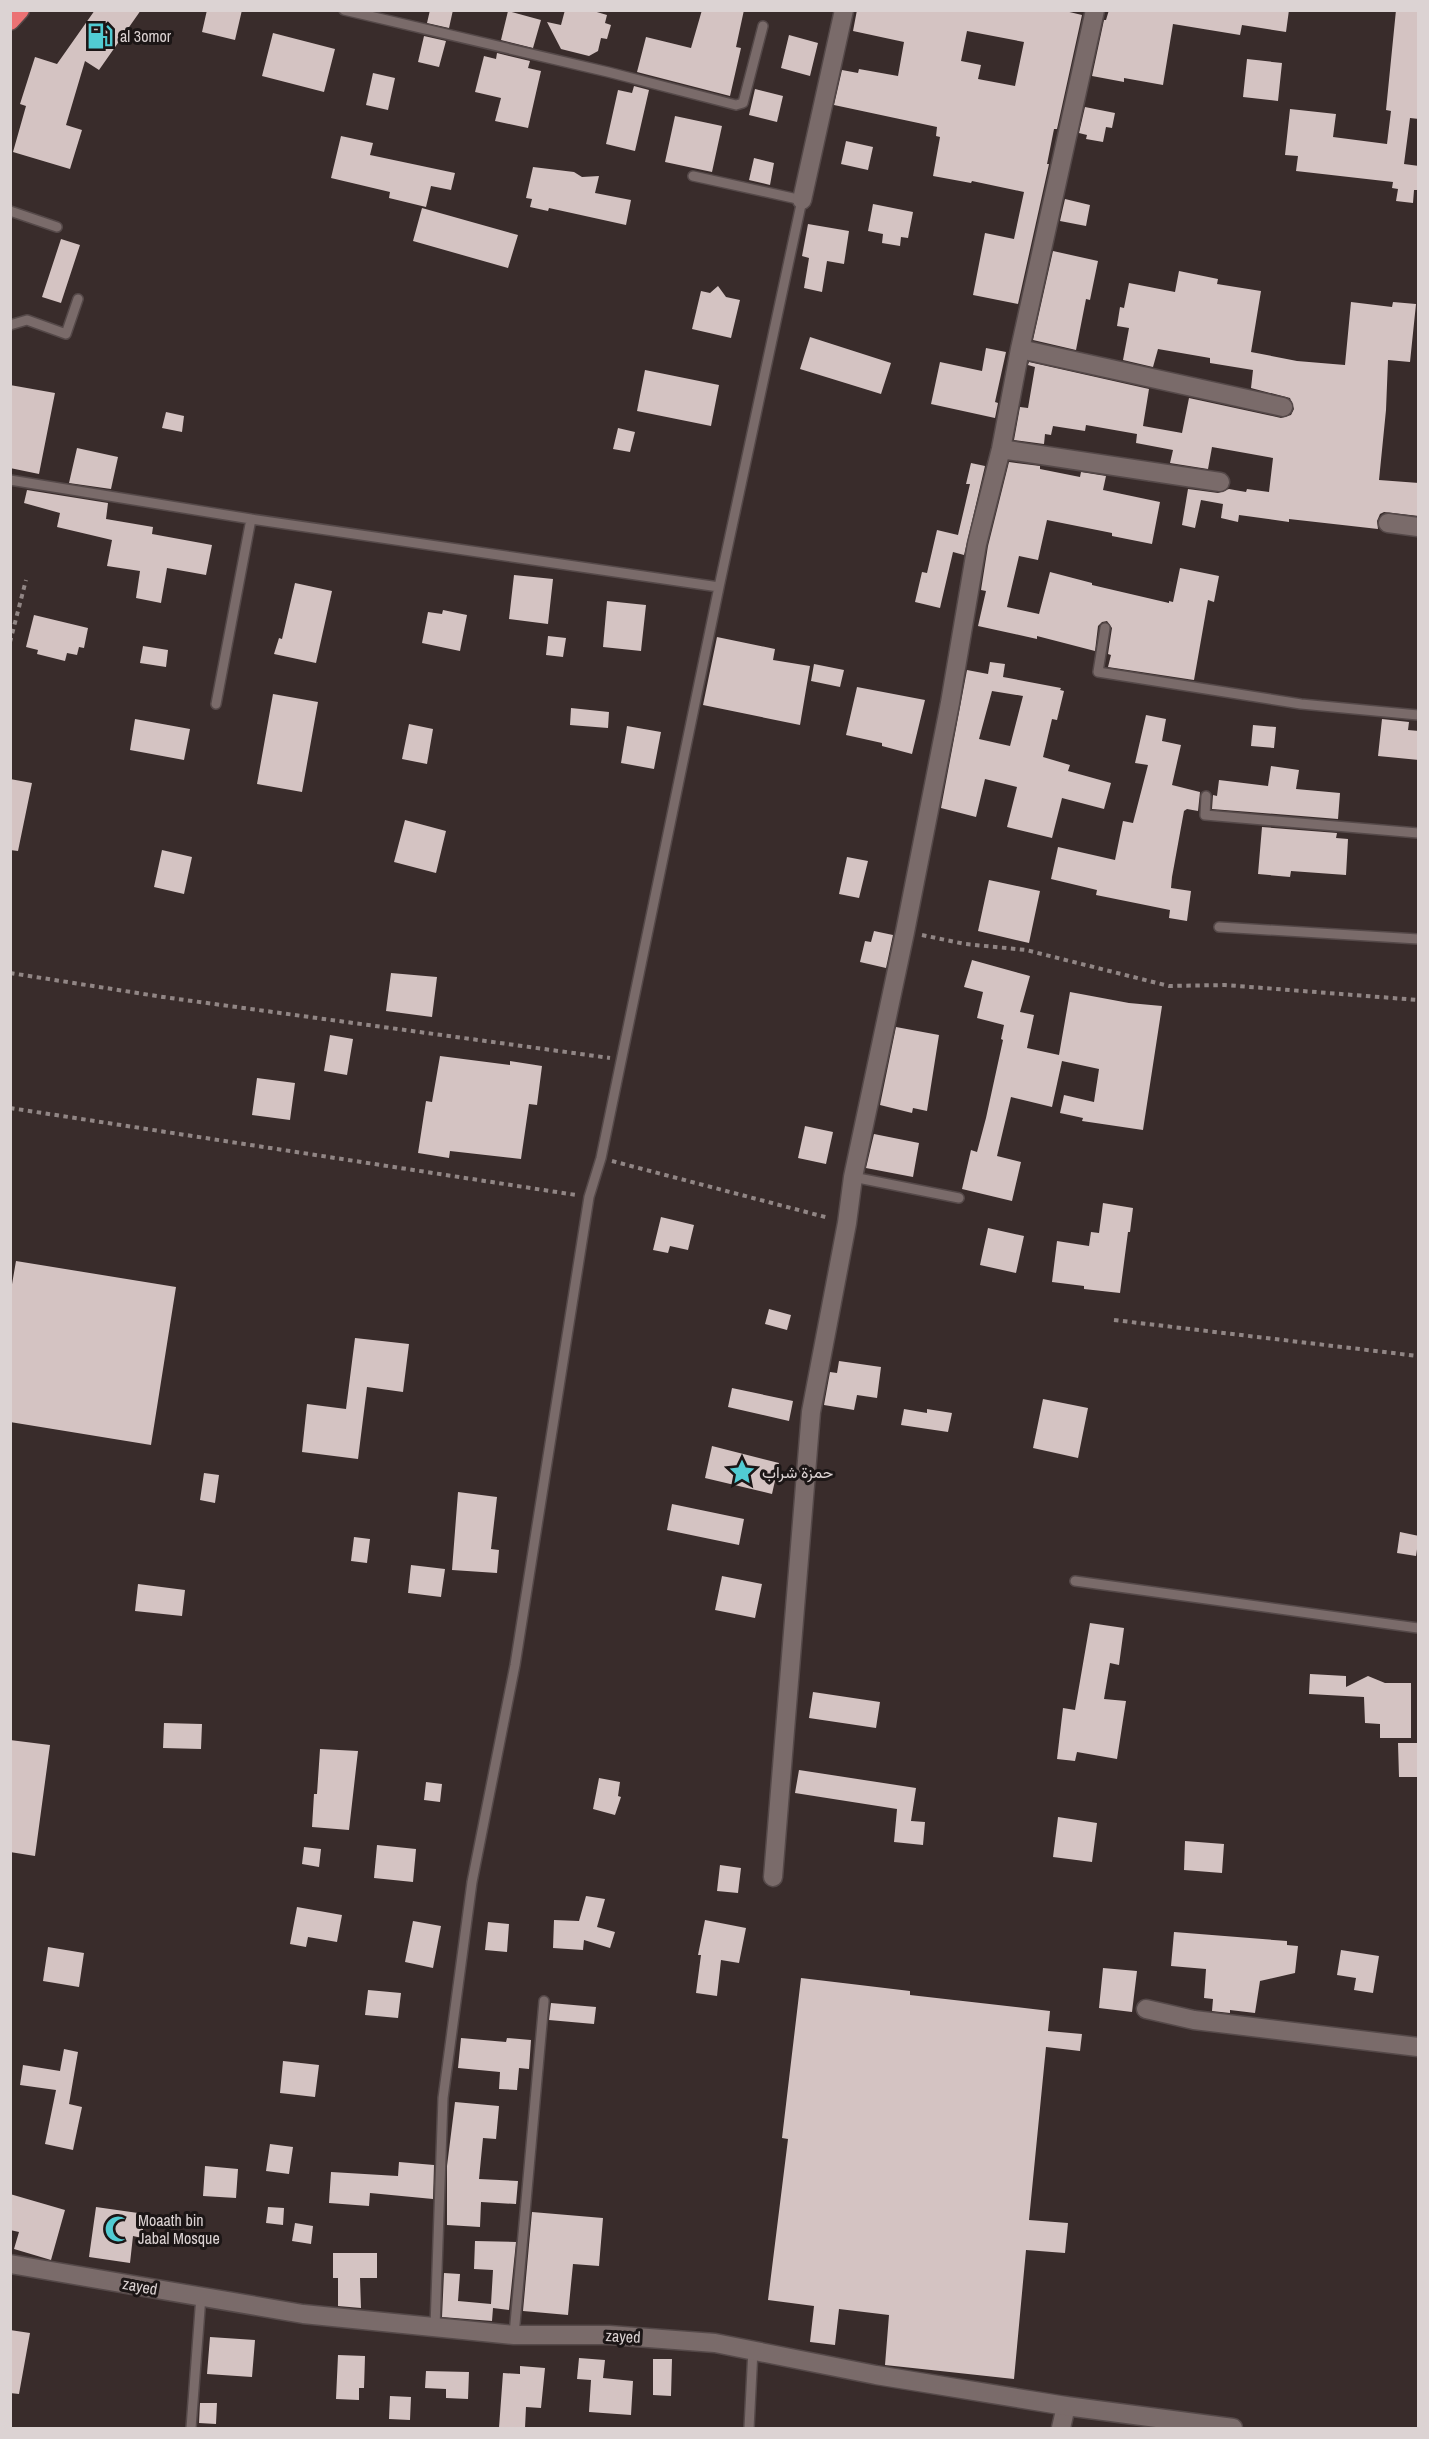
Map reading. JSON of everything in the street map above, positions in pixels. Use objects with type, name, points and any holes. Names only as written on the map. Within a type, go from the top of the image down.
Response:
[{"type":"highway","points":[[10,21],[20,10]]},
{"type":"street","points":[[802,200],[844,10]]},
{"type":"street","points":[[773,1877],[811,1412],[847,1223],[853,1177],[905,932],[977,544],[1001,448],[1020,350],[1095,10]]},
{"type":"street","points":[[1020,350],[1283,407]]},
{"type":"street","points":[[1001,448],[1220,482]]},
{"type":"street","points":[[1388,523],[1419,527]]},
{"type":"street","points":[[1146,2009],[1194,2020],[1419,2047]]},
{"type":"street","name":"zayed","points":[[10,2264],[303,2314],[514,2334],[609,2335],[715,2343],[876,2375],[1066,2406],[1233,2428]]},
{"type":"street","points":[[1062,2428],[1066,2406]]},
{"type":"lane","points":[[344,10],[608,72],[736,105],[743,103],[763,26]]},
{"type":"lane","points":[[435,2327],[443,2098],[472,1882],[514,1669],[589,1197],[601,1158],[802,200],[693,176]]},
{"type":"lane","points":[[10,211],[57,227]]},
{"type":"lane","points":[[10,325],[27,321],[66,334],[78,299]]},
{"type":"lane","points":[[10,480],[251,519],[719,587]]},
{"type":"lane","points":[[216,704],[251,519]]},
{"type":"lane","points":[[1105,627],[1098,672],[1301,704],[1419,715]]},
{"type":"lane","points":[[1206,796],[1205,814],[1419,833]]},
{"type":"lane","points":[[1219,927],[1419,939]]},
{"type":"lane","points":[[853,1177],[959,1198]]},
{"type":"lane","points":[[1075,1581],[1419,1628]]},
{"type":"lane","points":[[514,2334],[544,2001]]},
{"type":"lane","points":[[191,2428],[201,2296]]},
{"type":"lane","points":[[749,2428],[753,2350]]},
{"type":"path","points":[[10,642],[26,580]]},
{"type":"path","points":[[905,932],[964,944],[1026,950],[1169,986],[1225,984],[1419,1000]]},
{"type":"path","points":[[10,973],[163,997],[620,1060]]},
{"type":"path","points":[[10,1107],[589,1197]]},
{"type":"path","points":[[601,1158],[847,1223]]},
{"type":"path","points":[[1114,1320],[1419,1356]]},
{"type":"building","points":[[95,10],[141,10],[99,70],[85,61],[66,125],[82,130],[70,169],[13,152],[26,106],[20,104],[35,57],[57,64]]},
{"type":"building","points":[[207,10],[242,10],[235,40],[202,32]]},
{"type":"building","points":[[430,10],[453,10],[449,28],[427,23]]},
{"type":"building","points":[[565,10],[590,10],[607,15],[605,23],[611,25],[607,39],[601,38],[598,51],[589,56],[561,49],[547,22],[561,25]]},
{"type":"building","points":[[702,10],[744,10],[736,47],[741,48],[730,96],[637,72],[646,37],[691,48]]},
{"type":"building","points":[[857,10],[1061,10],[1082,15],[1057,129],[1054,129],[1047,164],[1049,164],[1018,304],[973,295],[985,233],[1014,239],[1024,192],[972,181],[971,183],[933,176],[940,137],[936,136],[937,127],[834,105],[842,70],[858,73],[859,69],[898,76],[904,42],[853,31]],"holes":[[[967,31],[1024,42],[1015,86],[978,79],[981,65],[961,61]]]},
{"type":"building","points":[[1109,10],[1289,10],[1286,32],[1242,25],[1240,35],[1173,24],[1163,85],[1124,78],[1124,82],[1092,76],[1104,20]]},
{"type":"building","points":[[1396,10],[1419,10],[1419,119],[1410,118],[1404,164],[1419,166],[1419,190],[1414,190],[1413,203],[1396,201],[1398,189],[1392,188],[1393,182],[1296,171],[1298,156],[1285,155],[1290,109],[1336,114],[1333,137],[1387,144],[1391,111],[1386,110]]},
{"type":"building","points":[[508,11],[541,20],[533,48],[501,40]]},
{"type":"building","points":[[273,33],[335,49],[324,92],[262,76]]},
{"type":"building","points":[[789,35],[818,43],[810,76],[781,68]]},
{"type":"building","points":[[424,36],[446,41],[439,67],[418,62]]},
{"type":"building","points":[[497,53],[530,61],[528,68],[541,71],[528,128],[495,121],[501,98],[475,92],[484,56],[496,59]]},
{"type":"building","points":[[1247,59],[1282,63],[1278,101],[1243,97]]},
{"type":"building","points":[[373,73],[395,78],[388,110],[366,105]]},
{"type":"building","points":[[634,86],[649,90],[635,151],[606,144],[618,90],[632,93]]},
{"type":"building","points":[[755,89],[783,96],[777,122],[749,115]]},
{"type":"building","points":[[1085,107],[1115,113],[1112,128],[1106,127],[1103,142],[1086,139],[1087,135],[1079,133]]},
{"type":"building","points":[[675,116],[722,126],[712,172],[665,162]]},
{"type":"building","points":[[341,136],[373,143],[370,155],[455,173],[451,190],[431,186],[426,207],[389,198],[390,192],[331,178]]},
{"type":"building","points":[[846,141],[873,147],[868,170],[841,164]]},
{"type":"building","points":[[754,158],[774,163],[770,185],[749,180]]},
{"type":"building","points":[[533,167],[574,172],[582,177],[599,176],[595,193],[631,200],[626,225],[549,208],[548,211],[530,207],[532,199],[526,198]]},
{"type":"building","points":[[1065,199],[1090,205],[1086,226],[1060,221]]},
{"type":"building","points":[[873,204],[913,212],[908,238],[901,237],[900,246],[882,243],[883,234],[868,231]]},
{"type":"building","points":[[422,208],[518,235],[508,268],[413,241]]},
{"type":"building","points":[[808,224],[849,231],[844,264],[827,261],[822,292],[804,288],[809,258],[802,256]]},
{"type":"building","points":[[61,239],[80,245],[61,303],[42,297]]},
{"type":"building","points":[[1053,251],[1098,261],[1090,300],[1086,299],[1076,350],[1033,340]]},
{"type":"building","points":[[1179,271],[1218,279],[1217,284],[1261,291],[1251,352],[1297,361],[1345,365],[1351,302],[1392,307],[1393,302],[1416,304],[1410,362],[1388,360],[1379,480],[1419,483],[1419,516],[1384,512],[1380,514],[1377,521],[1378,529],[1289,519],[1289,522],[1239,515],[1238,522],[1221,518],[1223,504],[1201,500],[1195,528],[1182,525],[1188,489],[1218,493],[1229,489],[1269,492],[1273,458],[1212,447],[1208,469],[1170,463],[1173,450],[1136,443],[1137,434],[1086,425],[1085,431],[1053,426],[1051,435],[1045,434],[1044,444],[1014,440],[1020,407],[1028,408],[1035,367],[1028,365],[1029,362],[1149,389],[1143,426],[1182,433],[1189,398],[1281,418],[1291,415],[1294,409],[1290,398],[1251,388],[1253,370],[1210,363],[1210,358],[1158,349],[1153,367],[1123,360],[1129,328],[1117,326],[1120,307],[1124,308],[1129,283],[1175,292]]},
{"type":"building","points":[[718,286],[726,297],[740,300],[731,338],[692,329],[701,291],[710,293]]},
{"type":"building","points":[[810,337],[891,363],[881,394],[800,369]]},
{"type":"building","points":[[986,348],[1006,352],[995,402],[998,403],[995,418],[931,404],[940,362],[982,371]]},
{"type":"building","points":[[645,370],[719,385],[711,426],[637,411]]},
{"type":"building","points":[[10,385],[55,393],[39,474],[10,468]]},
{"type":"building","points":[[166,412],[184,416],[182,432],[162,428]]},
{"type":"building","points":[[618,428],[635,432],[630,452],[613,449]]},
{"type":"building","points":[[77,448],[118,457],[111,489],[69,483]]},
{"type":"building","points":[[1009,462],[1040,466],[1040,469],[1080,477],[1081,472],[1106,476],[1103,490],[1160,502],[1152,544],[1112,536],[1112,533],[1047,520],[1038,560],[1019,556],[1007,607],[1039,614],[1050,572],[1092,583],[1092,585],[1169,603],[1169,601],[1173,602],[1180,568],[1219,576],[1214,602],[1208,600],[1194,680],[1108,667],[1112,628],[1107,621],[1098,626],[1095,651],[1037,636],[1037,639],[978,626],[986,591],[981,590],[988,546]]},
{"type":"building","points":[[971,463],[985,466],[964,555],[953,552],[940,608],[915,602],[922,572],[927,573],[937,530],[958,535],[970,484],[966,484]]},
{"type":"building","points":[[27,490],[108,503],[106,519],[153,527],[152,534],[212,545],[206,575],[167,568],[161,603],[136,598],[140,571],[107,566],[112,540],[57,527],[60,513],[24,503]]},
{"type":"building","points":[[514,575],[553,579],[548,624],[509,619]]},
{"type":"building","points":[[295,583],[332,591],[316,663],[274,654],[279,638],[282,639]]},
{"type":"building","points":[[607,601],[646,605],[641,651],[603,647]]},
{"type":"building","points":[[443,610],[467,615],[460,651],[422,643],[428,612],[442,614]]},
{"type":"building","points":[[34,615],[88,628],[84,648],[79,647],[77,655],[67,653],[65,661],[37,654],[38,650],[26,647]]},
{"type":"building","points":[[548,636],[566,638],[563,657],[546,655]]},
{"type":"building","points":[[717,637],[775,649],[773,660],[810,666],[800,725],[703,705]]},
{"type":"building","points":[[143,646],[168,650],[166,667],[140,663]]},
{"type":"building","points":[[990,662],[1005,664],[1003,677],[1061,688],[1060,690],[1064,691],[1057,720],[1052,719],[1043,757],[1070,765],[1068,771],[1111,783],[1104,809],[1062,798],[1052,838],[1007,827],[1017,787],[985,779],[976,817],[941,808],[967,670],[988,674]],"holes":[[[992,691],[1023,696],[1010,746],[979,739]]]},
{"type":"building","points":[[814,664],[844,670],[840,687],[811,681]]},
{"type":"building","points":[[857,687],[925,700],[912,754],[882,746],[882,743],[846,735]]},
{"type":"building","points":[[273,694],[318,702],[302,792],[257,784]]},
{"type":"building","points":[[571,708],[609,712],[608,728],[570,725]]},
{"type":"building","points":[[1146,715],[1166,719],[1162,741],[1181,745],[1172,785],[1200,792],[1198,811],[1187,809],[1184,811],[1172,877],[1171,888],[1191,891],[1187,921],[1169,918],[1170,910],[1096,895],[1097,890],[1051,879],[1058,847],[1115,860],[1123,821],[1133,823],[1148,765],[1135,763]]},
{"type":"building","points":[[135,719],[190,729],[184,760],[130,750]]},
{"type":"building","points":[[1382,719],[1409,722],[1408,730],[1419,731],[1419,760],[1378,756]]},
{"type":"building","points":[[409,724],[433,729],[427,764],[402,759]]},
{"type":"building","points":[[1253,725],[1276,727],[1274,748],[1251,746]]},
{"type":"building","points":[[627,726],[661,732],[654,769],[621,763]]},
{"type":"building","points":[[1271,766],[1299,770],[1296,789],[1340,793],[1338,819],[1212,809],[1213,795],[1217,796],[1219,780],[1268,786]]},
{"type":"building","points":[[10,779],[32,783],[18,851],[10,850]]},
{"type":"building","points":[[405,820],[446,831],[436,873],[394,862]]},
{"type":"building","points":[[1262,827],[1337,833],[1336,838],[1348,839],[1346,875],[1291,871],[1290,877],[1258,874]]},
{"type":"building","points":[[162,850],[192,857],[184,894],[154,887]]},
{"type":"building","points":[[847,857],[868,861],[859,898],[839,894]]},
{"type":"building","points":[[989,880],[1040,891],[1029,943],[978,931]]},
{"type":"building","points":[[874,931],[893,935],[886,968],[860,962],[865,941],[871,942]]},
{"type":"building","points":[[972,960],[1030,976],[1020,1012],[1034,1015],[1027,1048],[1059,1055],[1070,992],[1129,1003],[1162,1006],[1143,1130],[1082,1121],[1083,1118],[1060,1113],[1064,1095],[1094,1102],[1099,1069],[1062,1061],[1052,1107],[1011,1097],[997,1156],[1021,1162],[1012,1201],[962,1189],[971,1150],[977,1152],[986,1118],[1003,1040],[1001,1039],[1004,1025],[977,1018],[983,992],[964,987]]},
{"type":"building","points":[[391,973],[437,977],[432,1017],[386,1011]]},
{"type":"building","points":[[896,1027],[939,1035],[927,1111],[913,1108],[912,1113],[880,1105]]},
{"type":"building","points":[[330,1035],[353,1039],[347,1075],[324,1071]]},
{"type":"building","points":[[440,1056],[510,1065],[510,1061],[542,1066],[537,1105],[529,1104],[521,1159],[450,1151],[449,1158],[418,1153],[426,1101],[432,1102]]},
{"type":"building","points":[[257,1078],[295,1083],[290,1120],[252,1115]]},
{"type":"building","points":[[805,1126],[833,1132],[826,1164],[798,1158]]},
{"type":"building","points":[[874,1134],[919,1143],[913,1177],[866,1168]]},
{"type":"building","points":[[1103,1203],[1133,1208],[1120,1293],[1084,1289],[1084,1286],[1052,1282],[1057,1241],[1089,1246],[1091,1232],[1099,1233]]},
{"type":"building","points":[[661,1217],[694,1225],[688,1250],[670,1246],[668,1253],[653,1250]]},
{"type":"building","points":[[988,1228],[1024,1236],[1016,1273],[980,1265]]},
{"type":"building","points":[[16,1261],[176,1287],[151,1445],[10,1422],[10,1296]]},
{"type":"building","points":[[769,1309],[791,1315],[787,1330],[765,1324]]},
{"type":"building","points":[[355,1338],[409,1344],[403,1392],[367,1387],[358,1459],[302,1452],[307,1404],[346,1409]]},
{"type":"building","points":[[839,1361],[881,1367],[877,1398],[857,1395],[854,1410],[824,1405],[830,1372],[837,1373]]},
{"type":"building","points":[[732,1388],[793,1401],[789,1421],[728,1407]]},
{"type":"building","points":[[1043,1399],[1088,1408],[1078,1458],[1033,1448]]},
{"type":"building","points":[[904,1409],[927,1413],[927,1409],[952,1413],[948,1432],[901,1425]]},
{"type":"building","points":[[712,1446],[779,1463],[772,1494],[705,1478]]},
{"type":"building","points":[[204,1473],[219,1475],[215,1503],[200,1500]]},
{"type":"building","points":[[458,1492],[497,1497],[491,1549],[499,1550],[497,1573],[452,1570]]},
{"type":"building","points":[[672,1504],[744,1519],[739,1545],[667,1530]]},
{"type":"building","points":[[1400,1532],[1419,1536],[1416,1556],[1397,1553]]},
{"type":"building","points":[[354,1537],[370,1539],[367,1563],[351,1561]]},
{"type":"building","points":[[411,1565],[445,1569],[441,1597],[408,1593]]},
{"type":"building","points":[[722,1576],[762,1584],[755,1618],[715,1610]]},
{"type":"building","points":[[138,1584],[185,1590],[182,1616],[135,1611]]},
{"type":"building","points":[[1090,1623],[1124,1628],[1119,1665],[1110,1663],[1104,1699],[1126,1701],[1117,1759],[1077,1752],[1075,1761],[1057,1759],[1063,1708],[1075,1710]]},
{"type":"building","points":[[1310,1674],[1346,1676],[1346,1687],[1368,1676],[1385,1683],[1411,1683],[1411,1738],[1380,1738],[1380,1724],[1365,1723],[1364,1697],[1309,1694]]},
{"type":"building","points":[[813,1692],[880,1702],[876,1728],[809,1718]]},
{"type":"building","points":[[164,1723],[202,1724],[201,1749],[163,1748]]},
{"type":"building","points":[[10,1740],[50,1745],[35,1856],[10,1852]]},
{"type":"building","points":[[1398,1743],[1419,1743],[1419,1777],[1399,1777]]},
{"type":"building","points":[[320,1749],[358,1751],[349,1830],[312,1827]]},
{"type":"building","points":[[799,1770],[916,1788],[911,1821],[925,1822],[923,1845],[894,1842],[897,1809],[795,1793]]},
{"type":"building","points":[[599,1778],[620,1782],[618,1796],[621,1797],[615,1815],[593,1809]]},
{"type":"building","points":[[426,1782],[442,1784],[440,1802],[424,1800]]},
{"type":"building","points":[[1058,1817],[1097,1823],[1092,1862],[1053,1857]]},
{"type":"building","points":[[1185,1841],[1224,1844],[1222,1873],[1184,1870]]},
{"type":"building","points":[[377,1845],[416,1849],[413,1882],[374,1878]]},
{"type":"building","points":[[304,1847],[321,1849],[319,1867],[302,1864]]},
{"type":"building","points":[[720,1865],[741,1868],[738,1893],[717,1891]]},
{"type":"building","points":[[586,1896],[605,1899],[597,1927],[615,1932],[610,1948],[584,1940],[583,1950],[553,1948],[554,1920],[579,1921]]},
{"type":"building","points":[[297,1907],[342,1915],[337,1942],[308,1937],[306,1947],[290,1944]]},
{"type":"building","points":[[705,1920],[746,1928],[739,1963],[721,1960],[717,1996],[696,1993],[701,1955],[698,1955]]},
{"type":"building","points":[[413,1921],[441,1926],[433,1968],[405,1962]]},
{"type":"building","points":[[488,1922],[509,1924],[507,1952],[485,1950]]},
{"type":"building","points":[[1174,1932],[1287,1941],[1287,1945],[1298,1946],[1295,1973],[1260,1981],[1255,2013],[1230,2010],[1230,2013],[1212,2011],[1213,1999],[1204,1998],[1206,1969],[1171,1966]]},
{"type":"building","points":[[48,1947],[84,1953],[79,1987],[43,1981]]},
{"type":"building","points":[[1341,1950],[1379,1956],[1373,1993],[1354,1990],[1356,1978],[1337,1975]]},
{"type":"building","points":[[1103,1968],[1137,1971],[1132,2012],[1099,2008]]},
{"type":"building","points":[[801,1978],[910,1991],[910,1995],[1050,2011],[1048,2031],[1082,2034],[1080,2051],[1046,2047],[1029,2220],[1068,2223],[1065,2253],[1026,2250],[1014,2379],[885,2365],[889,2315],[839,2309],[835,2345],[810,2342],[814,2306],[768,2300],[788,2139],[782,2138]]},
{"type":"building","points":[[368,1990],[401,1993],[398,2018],[365,2015]]},
{"type":"building","points":[[551,2003],[596,2007],[594,2024],[549,2020]]},
{"type":"building","points":[[461,2038],[506,2042],[507,2038],[531,2040],[529,2069],[519,2068],[517,2090],[499,2089],[500,2072],[458,2068]]},
{"type":"building","points":[[64,2049],[78,2052],[69,2104],[82,2107],[73,2150],[45,2144],[56,2090],[20,2085],[23,2065],[60,2071]]},
{"type":"building","points":[[283,2061],[319,2065],[315,2097],[280,2093]]},
{"type":"building","points":[[455,2102],[499,2106],[496,2139],[483,2138],[479,2179],[518,2181],[516,2204],[481,2202],[480,2227],[447,2225],[447,2166]]},
{"type":"building","points":[[270,2144],[293,2147],[289,2174],[266,2171]]},
{"type":"building","points":[[399,2162],[434,2165],[433,2199],[370,2193],[369,2206],[329,2203],[331,2172],[398,2176]]},
{"type":"building","points":[[205,2166],[238,2169],[236,2198],[203,2196]]},
{"type":"building","points":[[10,2194],[65,2210],[51,2260],[14,2249],[19,2232],[10,2230]]},
{"type":"building","name":"Moaath bin Jabal Mosque","points":[[96,2207],[138,2213],[137,2220],[144,2221],[142,2238],[133,2236],[130,2263],[89,2257]]},
{"type":"building","points":[[268,2207],[284,2208],[283,2225],[266,2223]]},
{"type":"building","points":[[532,2212],[603,2218],[599,2266],[573,2264],[568,2315],[523,2311]]},
{"type":"building","points":[[295,2223],[313,2226],[311,2244],[292,2241]]},
{"type":"building","points":[[475,2241],[516,2242],[509,2310],[493,2308],[492,2321],[442,2317],[444,2273],[460,2274],[458,2301],[491,2304],[493,2270],[474,2269]]},
{"type":"building","points":[[333,2253],[377,2253],[377,2278],[360,2278],[361,2308],[338,2306],[338,2278],[333,2278]]},
{"type":"building","points":[[10,2330],[30,2333],[19,2394],[10,2393]]},
{"type":"building","points":[[210,2337],[255,2340],[252,2377],[207,2374]]},
{"type":"building","points":[[338,2355],[365,2356],[364,2388],[359,2388],[359,2400],[336,2399]]},
{"type":"building","points":[[579,2358],[605,2360],[603,2378],[633,2381],[631,2415],[589,2412],[591,2380],[577,2379]]},
{"type":"building","points":[[653,2359],[672,2359],[671,2396],[653,2395]]},
{"type":"building","points":[[520,2366],[545,2368],[541,2408],[526,2407],[525,2428],[499,2428],[503,2373],[520,2374]]},
{"type":"building","points":[[426,2371],[469,2372],[468,2399],[446,2398],[446,2389],[425,2388]]},
{"type":"building","points":[[390,2396],[411,2397],[410,2420],[389,2419]]},
{"type":"building","points":[[200,2403],[217,2403],[216,2424],[199,2423]]},
{"type":"place","name":"al 3omor","points":[[100,36]]},
{"type":"place","name":"حمزة شراب","points":[[742,1472]]},
{"type":"place","name":"Moaath bin Jabal Mosque","points":[[118,2229]]}]
